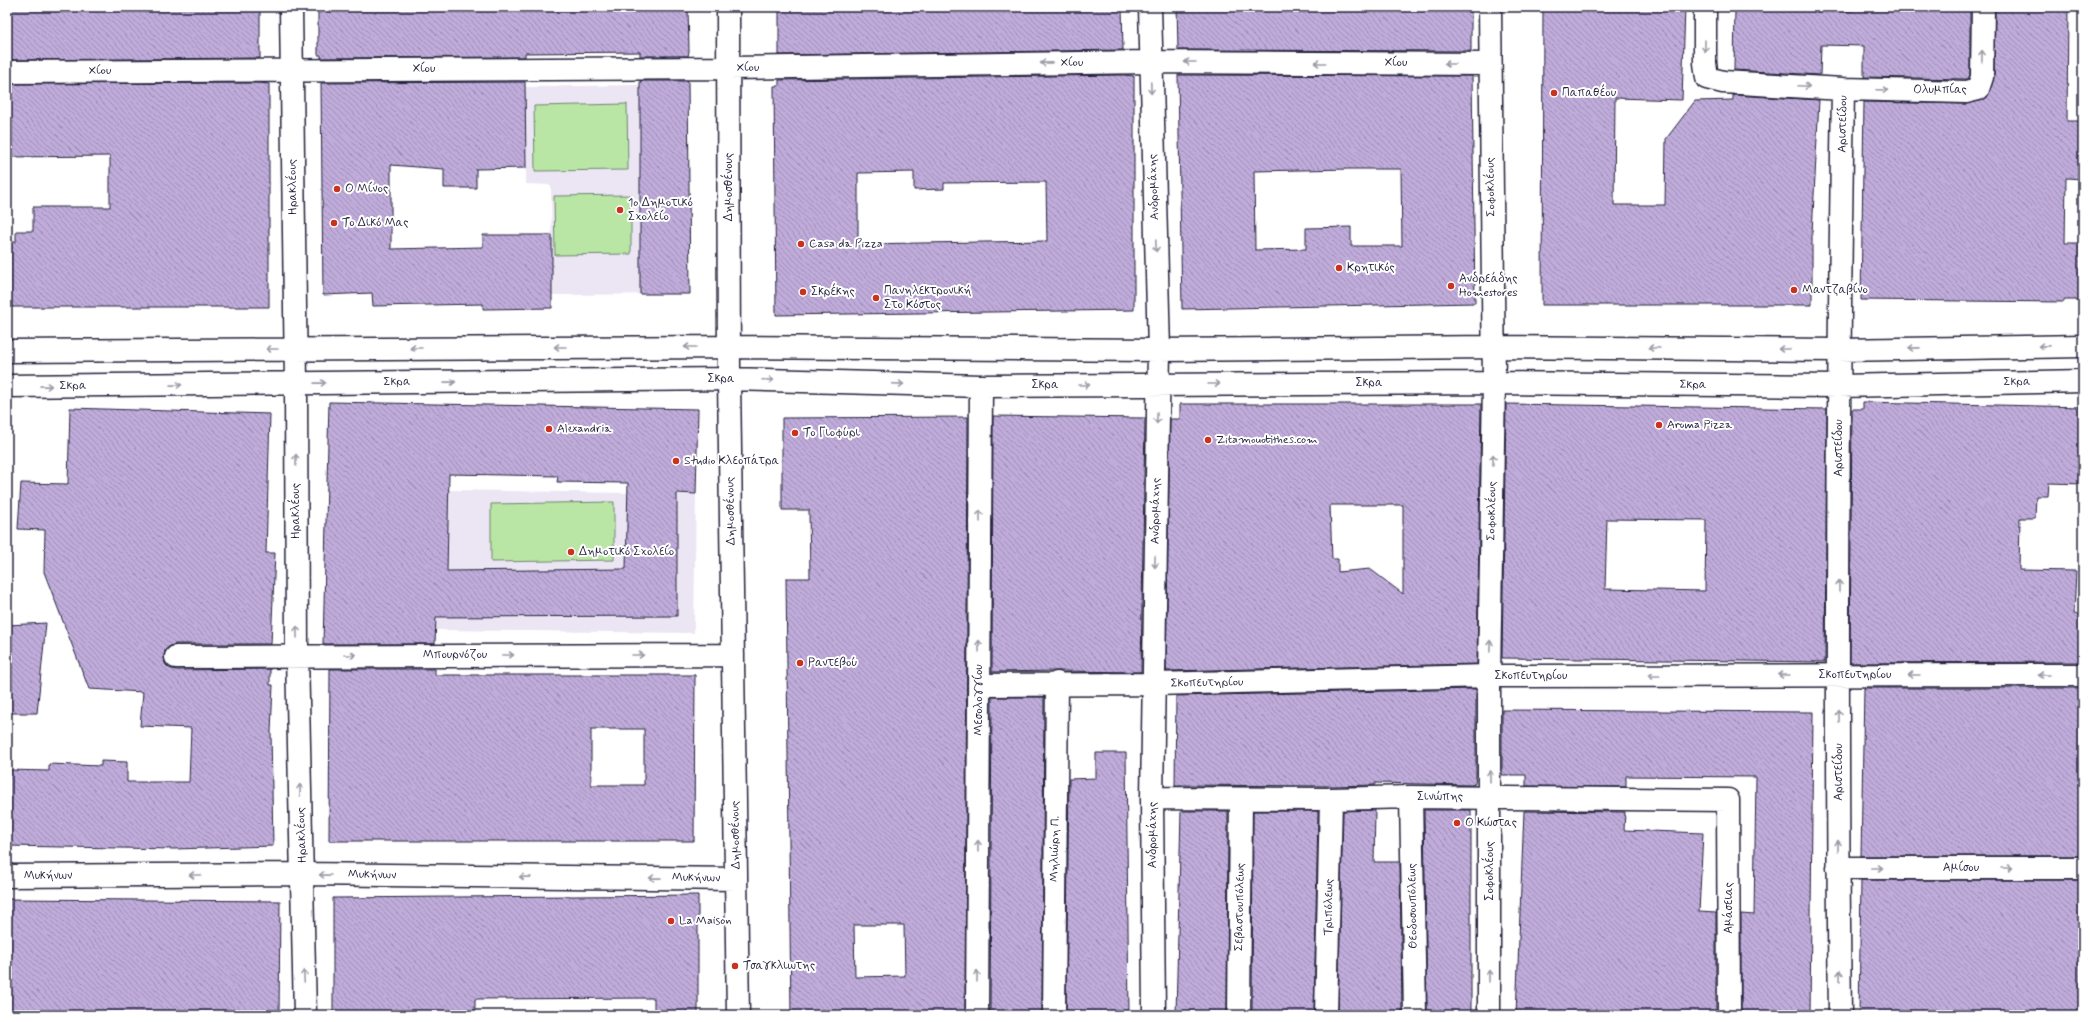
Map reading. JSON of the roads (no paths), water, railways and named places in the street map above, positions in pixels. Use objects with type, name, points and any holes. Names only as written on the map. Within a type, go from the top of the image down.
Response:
[{"type":"street","name":"Ηρακλέους","points":[[292,7],[296,349],[297,655],[305,1015]]},
{"type":"street","name":"Δημοσθένους","points":[[728,7],[729,379],[738,1015]]},
{"type":"street","name":"Ανδρομάχης","points":[[1150,7],[1150,62],[1159,350],[1152,798],[1154,1015]]},
{"type":"street","name":"Σοφοκλέους","points":[[1489,1015],[1489,676],[1494,383],[1489,64],[1490,7]]},
{"type":"street","name":"Αριστείδου","points":[[1705,7],[1705,63],[1707,78],[1723,82],[1843,88],[1838,350],[1838,868],[1840,1015]]},
{"type":"street","name":"Ολυμπίας","points":[[1843,88],[1966,92],[1978,89],[1982,77],[1983,7]]},
{"type":"street","name":"Χίου","points":[[7,72],[729,68],[1150,62],[1489,64]]},
{"type":"street","points":[[7,351],[729,347],[1159,350],[1494,347],[1838,350],[2083,346]]},
{"type":"street","name":"Σκρα","points":[[7,386],[729,379],[981,386],[1494,383],[1839,386],[2083,381]]},
{"type":"street","name":"Μεσολογγίου","points":[[977,1015],[981,386]]},
{"type":"street","name":"Μπουρνόζου","points":[[176,657],[297,655],[733,655]]},
{"type":"street","name":"Σκοπευτηρίου","points":[[979,685],[1057,683],[1154,684],[1489,676],[2083,675]]},
{"type":"street","name":"Μηλιώρη Π.","points":[[1054,1015],[1057,683]]},
{"type":"street","name":"Σινώπης","points":[[1152,798],[1331,799],[1411,796],[1728,800]]},
{"type":"street","name":"Θεοδοσουπόλεως","points":[[1411,796],[1414,1015]]},
{"type":"street","name":"Σεβαστουπόλεως","points":[[1239,1015],[1241,799]]},
{"type":"street","name":"Τριπόλεως","points":[[1326,1015],[1331,799]]},
{"type":"street","name":"Αμάσειας","points":[[1728,800],[1729,1015]]},
{"type":"street","name":"Αμίσου","points":[[1838,868],[2083,868]]},
{"type":"street","name":"Μυκήνων","points":[[7,876],[303,874],[736,879]]},
{"type":"place","name":"Παπαθέου","points":[[1554,93]]},
{"type":"place","name":"Ο Μίνος","points":[[337,189]]},
{"type":"place","name":"1o Δημοτικό Σχολείο","points":[[620,210]]},
{"type":"place","name":"Το Δικό Μας","points":[[334,223]]},
{"type":"place","name":"Casa da Pizza","points":[[801,244]]},
{"type":"place","name":"Κρητικός","points":[[1339,268]]},
{"type":"place","name":"Ανδρεάδης Homestores","points":[[1451,286]]},
{"type":"place","name":"Μαντζαβίνο","points":[[1794,290]]},
{"type":"place","name":"Σκρέκης","points":[[803,292]]},
{"type":"place","name":"Πανηλεκτρονική Στο Κόστος","points":[[876,298]]},
{"type":"place","name":"Aroma Pizza","points":[[1659,425]]},
{"type":"place","name":"Alexandria","points":[[549,429]]},
{"type":"place","name":"Το Γιοφύρι","points":[[795,433]]},
{"type":"place","name":"Zitamouotithes.com","points":[[1208,440]]},
{"type":"place","name":"Studio Κλεοπάτρα","points":[[676,461]]},
{"type":"place","name":"Δημοτικό Σχολείο","points":[[571,552]]},
{"type":"place","name":"Ραντεβού","points":[[800,663]]},
{"type":"place","name":"Ο Κώστας","points":[[1457,823]]},
{"type":"place","name":"La Maison","points":[[671,921]]},
{"type":"place","name":"Τσαγκλιωτης","points":[[735,966]]}]
